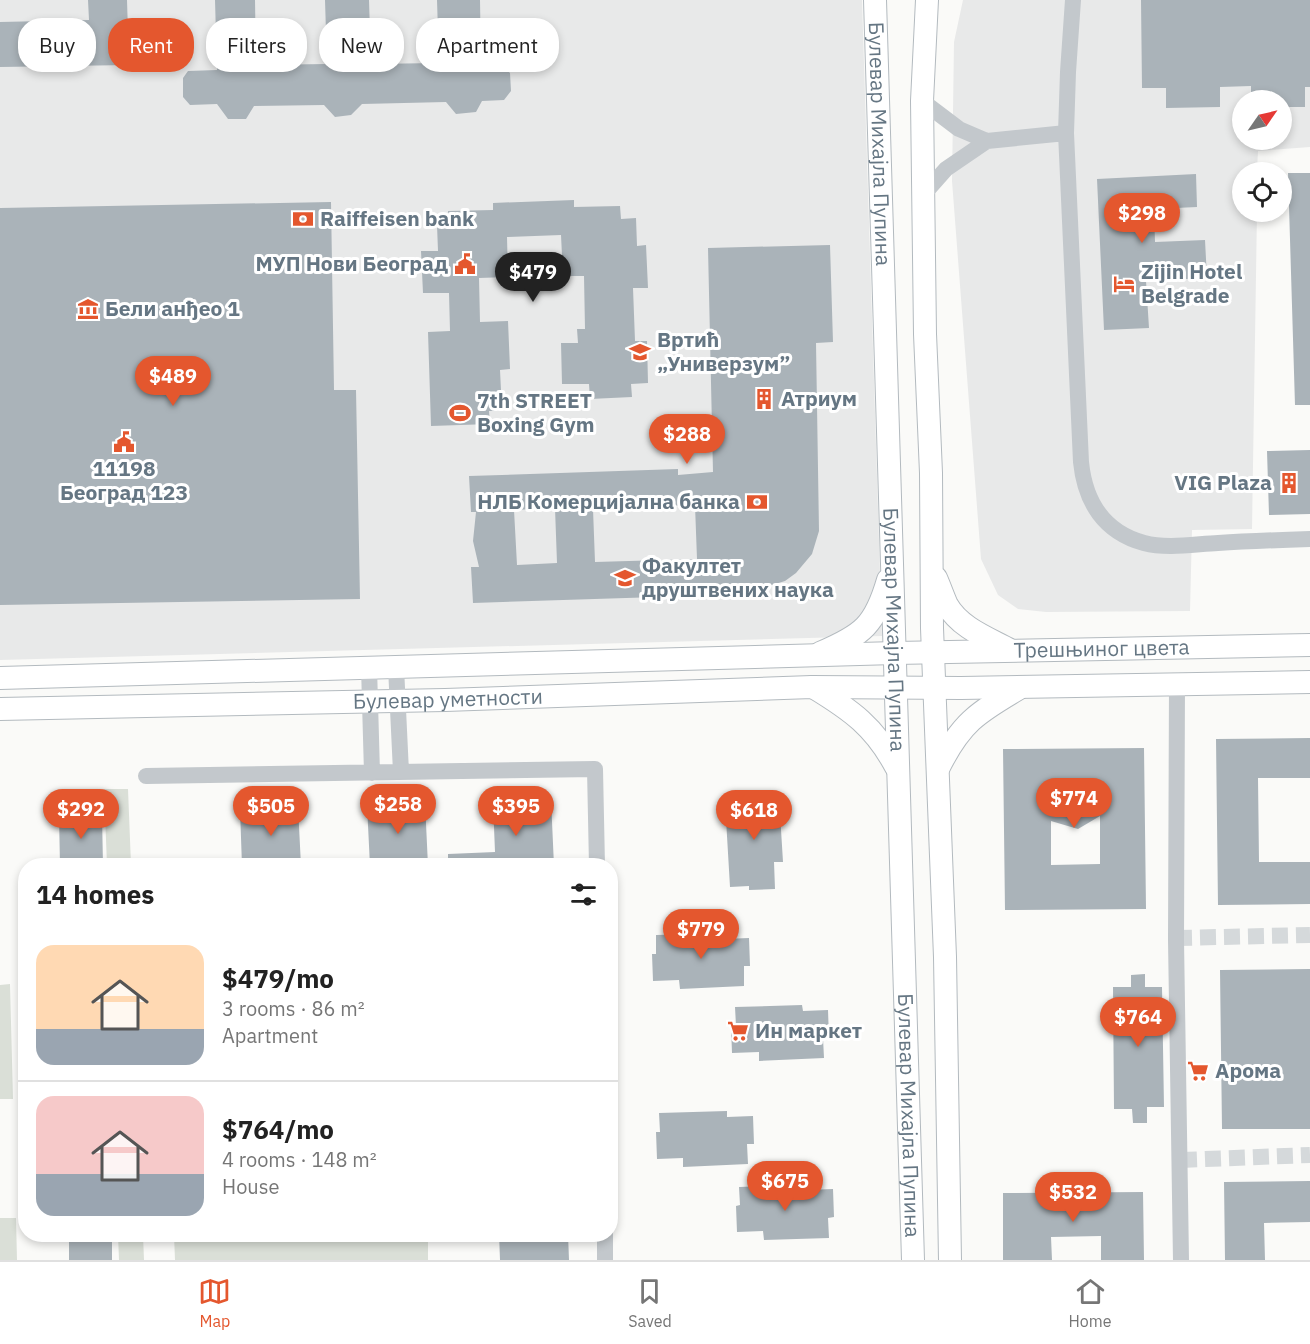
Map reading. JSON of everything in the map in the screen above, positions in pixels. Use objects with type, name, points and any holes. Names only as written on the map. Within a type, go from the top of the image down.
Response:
[{"type":"main road","name":"Булевар Михајла Пупина","points":[[875,0],[913,1260]]},
{"type":"main road","name":"Булевар Михајла Пупина","points":[[927,0],[922,101],[923,195],[931,564],[945,950],[950,1260]]},
{"type":"main road","points":[[931,564],[948,607],[961,621],[975,633],[1014,652]]},
{"type":"main road","points":[[812,656],[857,634],[871,622],[877,613],[892,565]]},
{"type":"main road","name":"Трешњиног цвета","points":[[895,653],[1310,645]]},
{"type":"main road","name":"Булевар уметности","points":[[4,677],[895,653]]},
{"type":"main road","name":"Трешњиног цвета","points":[[896,687],[1310,682]]},
{"type":"main road","points":[[812,687],[839,702],[865,723],[885,746],[898,771]]},
{"type":"main road","name":"Булевар уметности","points":[[6,711],[812,687],[896,687]]},
{"type":"main road","points":[[938,768],[964,725],[986,707],[1021,687]]},
{"type":"street","points":[[1073,0],[1066,133],[1082,477],[1086,491],[1098,513],[1112,528],[1145,543],[1170,545],[1310,539]]},
{"type":"street","name":"Булевар Михајла Пупина","points":[[922,101],[959,129],[987,141]]},
{"type":"street","name":"Булевар Михајла Пупина","points":[[923,195],[946,169],[987,141],[1066,133]]},
{"type":"street","points":[[369,667],[372,773]]},
{"type":"street","points":[[396,667],[401,772]]},
{"type":"street","points":[[1177,684],[1176,940],[1181,1260]]},
{"type":"street","points":[[146,776],[595,769],[597,858]]},
{"type":"street","points":[[605,1242],[605,1260]]},
{"type":"shaded area","points":[[0,0],[862,0],[882,636],[0,660]]},
{"type":"shaded area","points":[[963,0],[1310,0],[1310,147],[1292,148],[1292,90],[1232,90],[1232,150],[1271,150],[1258,151],[1257,162],[1232,162],[1232,222],[1257,222],[1252,529],[1192,530],[1190,611],[1046,612],[1018,609],[998,595],[981,559],[952,181],[954,42]]},
{"type":"shaded area","points":[[104,789],[128,789],[131,858],[107,858]]},
{"type":"shaded area","points":[[10,984],[13,1099],[0,1099],[0,985]]},
{"type":"shaded area","points":[[0,1218],[16,1218],[17,1260],[0,1260]]},
{"type":"shaded area","points":[[118,1242],[143,1242],[144,1260],[119,1260]]},
{"type":"shaded area","points":[[174,1242],[428,1242],[428,1260],[175,1260]]},
{"type":"building","points":[[88,0],[127,0],[128,18],[108,18],[108,65],[96,66],[96,18],[89,18]]},
{"type":"building","points":[[215,0],[255,0],[255,18],[216,18]]},
{"type":"building","points":[[325,0],[369,0],[370,18],[326,18]]},
{"type":"building","points":[[437,0],[480,0],[480,18],[438,18]]},
{"type":"building","points":[[1141,0],[1310,0],[1310,87],[1305,87],[1305,107],[1292,107],[1292,90],[1251,90],[1251,86],[1220,87],[1220,107],[1166,108],[1166,88],[1142,88]]},
{"type":"building","points":[[0,22],[18,22],[18,67],[0,67]]},
{"type":"building","points":[[416,63],[416,72],[509,72],[511,91],[504,100],[482,101],[476,112],[456,114],[446,102],[362,104],[351,115],[335,117],[324,105],[254,106],[246,119],[228,119],[217,104],[190,105],[183,97],[183,78],[187,72],[307,72],[307,64],[319,64],[319,72],[404,72],[404,64]]},
{"type":"building","points":[[1292,173],[1310,173],[1310,405],[1295,405],[1289,222],[1292,222]]},
{"type":"building","points":[[1196,174],[1197,207],[1154,209],[1155,242],[1205,240],[1207,278],[1146,281],[1149,328],[1104,330],[1097,179]]},
{"type":"building","points":[[574,200],[574,207],[620,206],[621,219],[636,218],[637,246],[646,245],[648,288],[633,288],[635,341],[647,341],[648,383],[631,384],[632,397],[590,399],[589,384],[562,384],[561,343],[578,343],[577,329],[585,329],[584,276],[563,276],[561,235],[507,237],[508,277],[479,278],[480,322],[508,321],[510,369],[500,370],[502,411],[489,411],[490,424],[431,426],[428,332],[450,331],[449,293],[423,293],[421,251],[438,251],[437,225],[448,225],[448,211],[493,210],[493,203]]},
{"type":"building","points":[[331,202],[334,390],[356,390],[360,599],[0,605],[0,208]]},
{"type":"building","points":[[830,245],[833,342],[816,343],[819,531],[812,554],[796,573],[785,581],[772,585],[689,588],[689,596],[473,603],[471,567],[479,567],[473,541],[476,512],[471,512],[469,476],[678,469],[678,475],[713,472],[708,248]],"holes":[[[695,505],[697,559],[595,562],[593,509]],[[555,508],[557,563],[517,565],[514,510]]]},
{"type":"building","name":"VIG Plaza","points":[[1310,450],[1310,514],[1269,515],[1267,451]]},
{"type":"building","points":[[1310,738],[1310,778],[1258,778],[1259,862],[1310,862],[1310,904],[1218,905],[1216,739]]},
{"type":"building","points":[[1144,748],[1146,909],[1005,910],[1003,749]],"holes":[[[1100,816],[1100,864],[1051,865],[1051,821],[1078,829]]]},
{"type":"building","points":[[758,792],[759,798],[779,797],[783,862],[774,862],[775,889],[749,890],[749,886],[730,887],[726,819],[732,819],[730,794]]},
{"type":"building","points":[[551,799],[554,858],[448,858],[448,854],[495,852],[493,802]]},
{"type":"building","points":[[425,802],[428,858],[370,858],[367,805]]},
{"type":"building","points":[[298,806],[301,858],[242,858],[240,809]]},
{"type":"building","points":[[59,815],[102,815],[103,858],[60,858]]},
{"type":"building","points":[[723,933],[724,939],[749,938],[750,966],[744,966],[744,986],[680,989],[679,980],[653,981],[652,954],[656,954],[656,935]]},
{"type":"building","points":[[1310,969],[1310,1129],[1222,1129],[1220,970]]},
{"type":"building","points":[[1145,974],[1145,987],[1162,987],[1164,1107],[1147,1107],[1147,1123],[1133,1123],[1132,1109],[1114,1109],[1113,987],[1131,987],[1131,975]]},
{"type":"building","points":[[802,1005],[803,1011],[828,1010],[829,1038],[823,1038],[824,1058],[759,1061],[759,1052],[732,1053],[731,1026],[736,1026],[735,1007]]},
{"type":"building","points":[[727,1111],[727,1117],[753,1116],[754,1144],[747,1144],[748,1164],[683,1167],[683,1158],[657,1159],[656,1132],[660,1132],[659,1113]]},
{"type":"building","points":[[1310,1181],[1310,1222],[1264,1223],[1265,1260],[1225,1260],[1224,1182]]},
{"type":"building","points":[[807,1184],[807,1190],[833,1189],[834,1217],[828,1218],[829,1238],[764,1240],[763,1231],[737,1232],[736,1206],[740,1205],[739,1187]]},
{"type":"building","points":[[1143,1192],[1144,1260],[1101,1260],[1101,1236],[1051,1237],[1052,1260],[1003,1260],[1003,1193]]},
{"type":"building","points":[[69,1242],[112,1242],[112,1260],[69,1260]]},
{"type":"building","points":[[499,1242],[568,1242],[569,1260],[500,1260]]},
{"type":"tunnel","points":[[1176,938],[1310,935]]},
{"type":"tunnel","points":[[1181,1160],[1310,1155]]},
{"type":"place","name":"Raiffeisen bank","points":[[303,219]]},
{"type":"place","name":"МУП Нови Београд","points":[[465,264]]},
{"type":"place","name":"Zijin Hotel Belgrade","points":[[1124,284]]},
{"type":"place","name":"Бели анђео 1","points":[[88,309]]},
{"type":"place","name":"Вртић „Универзум”","points":[[640,352]]},
{"type":"place","name":"Атриум","points":[[764,399]]},
{"type":"place","name":"7th STREET Boxing Gym","points":[[460,413]]},
{"type":"place","name":"11198 Београд 123","points":[[124,442]]},
{"type":"place","name":"VIG Plaza","points":[[1289,483]]},
{"type":"place","name":"НЛБ Комерцијална банка","points":[[757,502]]},
{"type":"place","name":"Факултет друштвених наука","points":[[625,578]]},
{"type":"place","name":"Ин маркет","points":[[738,1031]]},
{"type":"place","name":"Арома","points":[[1198,1071]]}]
